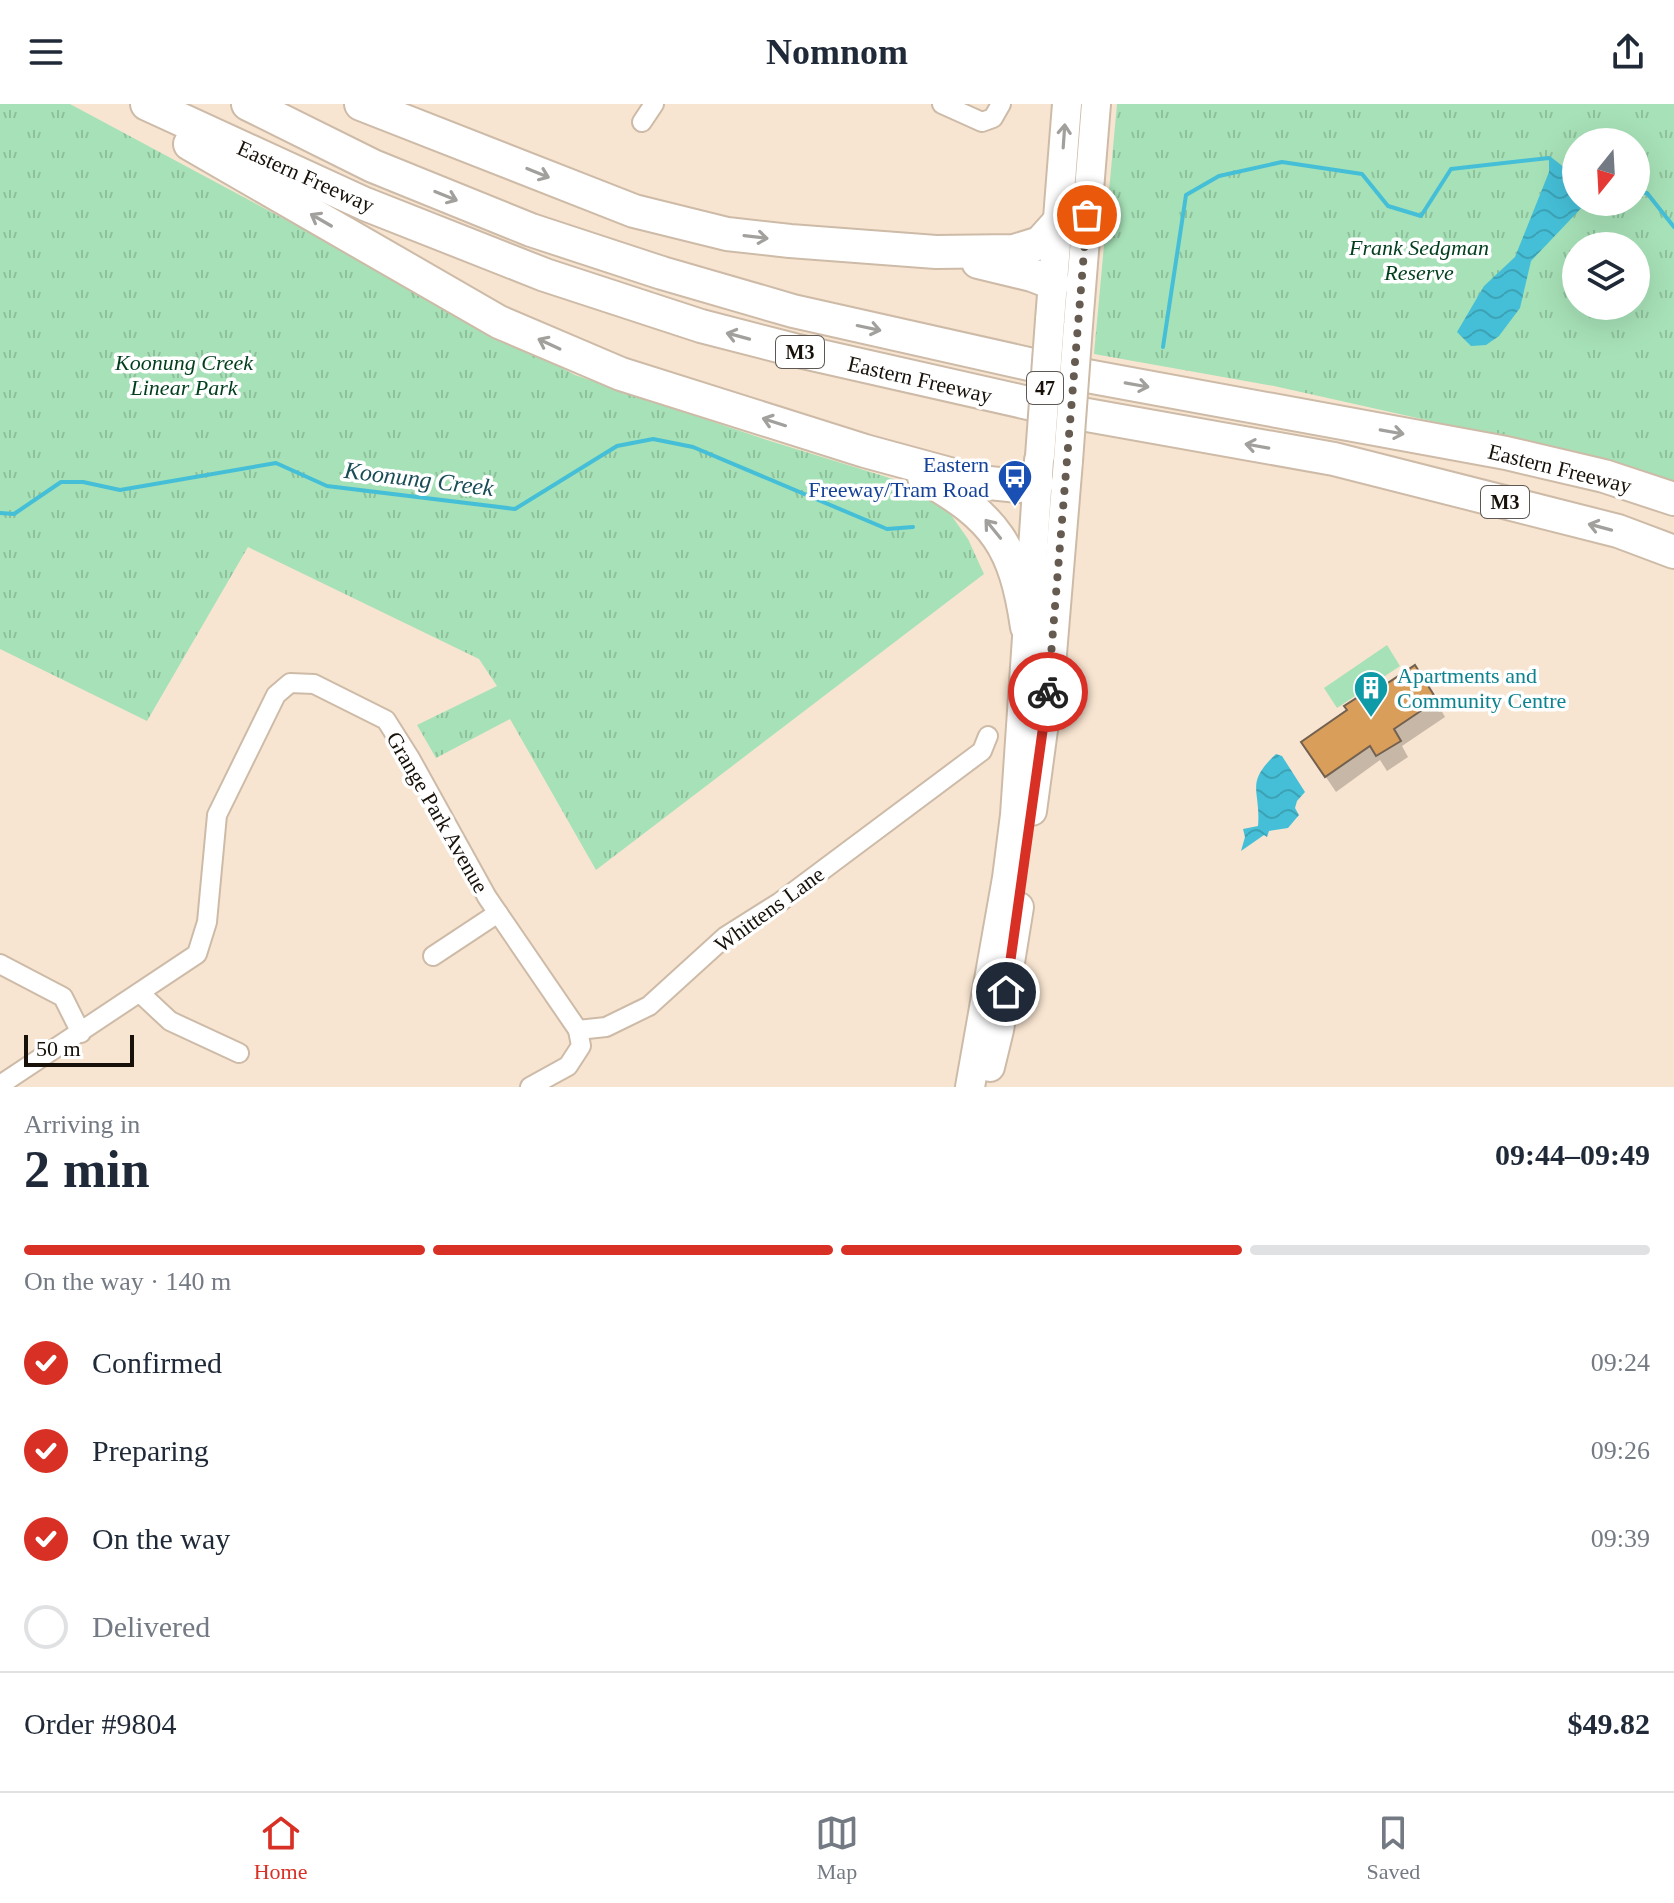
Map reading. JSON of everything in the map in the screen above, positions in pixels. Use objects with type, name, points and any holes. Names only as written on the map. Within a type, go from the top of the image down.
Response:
[{"type":"highway","points":[[126,104],[158,126],[499,322],[621,374],[865,451],[979,482],[1019,486],[1039,469]]},
{"type":"highway","name":"Eastern Freeway","points":[[147,104],[365,204],[545,275],[701,326],[1059,410],[1334,459],[1618,531],[1674,552]]},
{"type":"highway","name":"Eastern Freeway","points":[[248,104],[373,166],[531,230],[793,311],[1060,371],[1506,453],[1604,476],[1674,499]]},
{"type":"highway","points":[[361,104],[606,201],[657,218],[743,236],[936,252],[1026,249],[1040,243],[1058,223]]},
{"type":"highway","points":[[936,252],[1053,283]]},
{"type":"highway","points":[[865,451],[933,482],[961,499],[987,521],[1009,553],[1022,591],[1027,627]]},
{"type":"main road","name":"47","points":[[970,1087],[1004,965],[1007,878],[1015,815],[1067,104]]},
{"type":"main road","name":"47","points":[[985,1087],[1050,678],[1096,104]]},
{"type":"main road","points":[[1053,283],[1073,304],[1078,325]]},
{"type":"main road","points":[[1039,469],[1068,461]]},
{"type":"street","points":[[642,122],[654,104]]},
{"type":"street","points":[[942,104],[978,122],[993,118],[1001,104]]},
{"type":"street","name":"Grange Park Avenue","points":[[0,1085],[197,954],[207,922],[217,815],[276,695],[290,683],[314,684],[386,720],[498,913],[578,1030]]},
{"type":"street","name":"Whittens Lane","points":[[578,1030],[606,1027],[649,1006],[726,936],[780,902],[986,751]]},
{"type":"street","points":[[433,956],[498,913]]},
{"type":"street","points":[[0,964],[63,997],[81,1033]]},
{"type":"street","points":[[140,993],[170,1021],[239,1053]]},
{"type":"street","points":[[530,1087],[568,1066],[581,1046],[578,1030]]},
{"type":"green space","name":"Koonung Creek Linear Park","points":[[0,104],[70,104],[575,375],[893,479],[929,495],[951,515],[968,539],[984,574],[596,870],[510,719],[436,758],[417,725],[497,686],[479,659],[248,547],[147,721],[0,649]]},
{"type":"green space","name":"Frank Sedgman Reserve","points":[[1117,104],[1674,104],[1674,503],[1596,466],[1435,422],[1274,386],[1094,354]]},
{"type":"green space","points":[[1387,645],[1400,666],[1337,708],[1324,688]]},
{"type":"water","points":[[1549,158],[1562,168],[1562,216],[1574,216],[1531,261],[1520,308],[1499,336],[1486,345],[1471,346],[1457,332],[1484,286],[1515,257],[1549,172]]},
{"type":"water","points":[[1276,754],[1282,756],[1305,792],[1295,808],[1299,815],[1288,828],[1269,831],[1267,837],[1264,835],[1241,851],[1245,837],[1243,829],[1258,826],[1257,780]]},
{"type":"building","name":"Apartments and Community Centre","points":[[1415,665],[1437,700],[1394,729],[1401,741],[1376,756],[1370,746],[1325,777],[1301,742],[1347,710],[1344,706],[1369,690],[1371,694]]},
{"type":"waterway","name":"Koonung Creek","points":[[1163,347],[1186,195],[1219,176],[1282,162],[1362,174],[1388,206],[1421,216],[1451,169],[1549,158],[1562,168]]},
{"type":"waterway","name":"Koonung Creek","points":[[1650,197],[1674,227]]},
{"type":"waterway","name":"Koonung Creek","points":[[0,513],[14,514],[61,482],[83,482],[120,490],[276,463],[327,486],[515,509],[617,446],[653,439],[693,447],[887,529],[913,527]]},
{"type":"way so far","points":[[1048,692],[1087,215]]},
{"type":"place","name":"Eastern Freeway/Tram Road","points":[[1015,508]]},
{"type":"place","name":"Apartments and Community Centre","points":[[1371,719]]},
{"type":"route","points":[[1006,992],[1048,692]]}]
